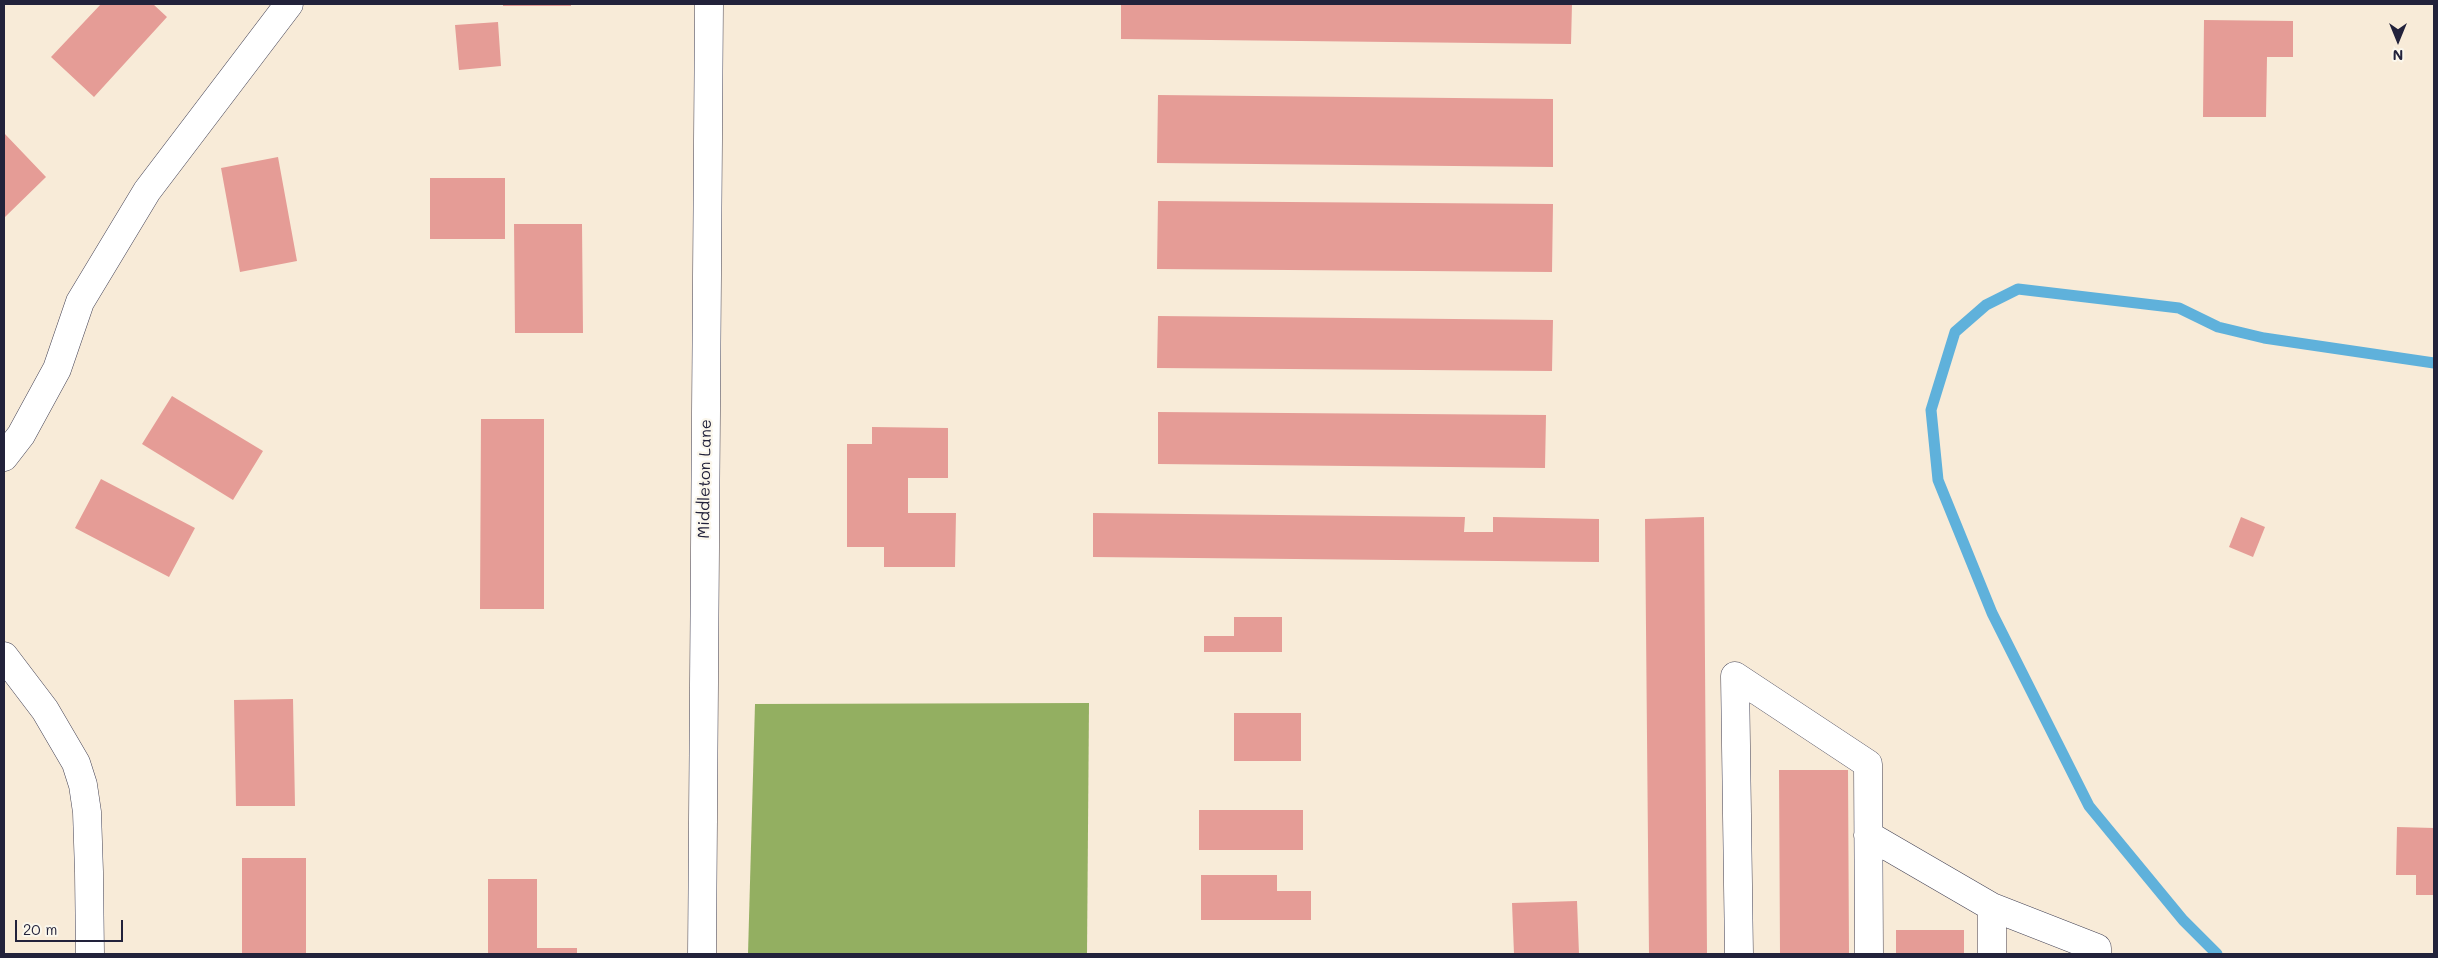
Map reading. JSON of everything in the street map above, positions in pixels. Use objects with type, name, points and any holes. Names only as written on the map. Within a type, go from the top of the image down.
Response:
[{"type":"street","points":[[4,457],[21,435],[57,369],[80,302],[147,192],[289,4]]},
{"type":"street","name":"Middleton Lane","points":[[702,954],[709,4]]},
{"type":"street","points":[[4,656],[45,710],[76,763],[83,784],[87,812],[90,872],[90,954]]},
{"type":"street","points":[[1739,954],[1735,676],[1868,764],[1869,954]]},
{"type":"street","points":[[1868,835],[1992,907],[2097,948],[2097,954]]},
{"type":"street","points":[[1992,907],[1992,954]]},
{"type":"green space","points":[[1089,703],[1087,954],[748,954],[755,704]]},
{"type":"building","points":[[101,4],[153,4],[167,17],[94,97],[51,57]]},
{"type":"building","points":[[503,4],[571,4],[571,6],[503,6]]},
{"type":"building","points":[[1121,4],[1572,4],[1571,44],[1121,39]]},
{"type":"building","points":[[2204,20],[2293,21],[2293,57],[2267,57],[2266,117],[2203,117]]},
{"type":"building","points":[[498,22],[501,66],[459,70],[455,25]]},
{"type":"building","points":[[1158,95],[1553,99],[1553,167],[1157,163]]},
{"type":"building","points":[[4,133],[46,177],[5,217],[4,215]]},
{"type":"building","points":[[278,157],[297,261],[240,272],[221,168]]},
{"type":"building","points":[[430,178],[505,178],[505,239],[430,239]]},
{"type":"building","points":[[1158,201],[1553,204],[1552,272],[1157,269]]},
{"type":"building","points":[[514,224],[582,224],[583,333],[515,333]]},
{"type":"building","points":[[1158,316],[1553,320],[1552,371],[1157,368]]},
{"type":"building","points":[[172,396],[263,451],[233,500],[142,444]]},
{"type":"building","points":[[1158,412],[1546,415],[1545,468],[1158,464]]},
{"type":"building","points":[[481,419],[544,419],[544,609],[480,609]]},
{"type":"building","points":[[872,427],[948,428],[948,478],[908,478],[908,513],[956,513],[955,567],[884,567],[884,547],[847,547],[847,444],[872,444]]},
{"type":"building","points":[[101,479],[195,528],[169,577],[75,528]]},
{"type":"building","points":[[1093,513],[1465,517],[1464,532],[1493,532],[1493,517],[1599,519],[1599,562],[1093,557]]},
{"type":"building","points":[[1704,517],[1707,954],[1649,954],[1645,519]]},
{"type":"building","points":[[2241,517],[2265,527],[2253,557],[2229,547]]},
{"type":"building","points":[[1234,617],[1282,617],[1282,652],[1204,652],[1204,636],[1234,636]]},
{"type":"building","points":[[293,699],[295,806],[236,806],[234,700]]},
{"type":"building","points":[[1234,713],[1301,713],[1301,761],[1234,761]]},
{"type":"building","points":[[1779,770],[1848,770],[1849,954],[1780,954]]},
{"type":"building","points":[[1199,810],[1303,810],[1303,850],[1199,850]]},
{"type":"building","points":[[2397,827],[2434,828],[2434,895],[2416,895],[2416,875],[2396,875]]},
{"type":"building","points":[[242,858],[306,858],[306,954],[242,954]]},
{"type":"building","points":[[1201,875],[1277,875],[1277,891],[1311,891],[1311,920],[1201,920]]},
{"type":"building","points":[[488,879],[537,879],[537,948],[577,948],[577,954],[488,954]]},
{"type":"building","points":[[1577,901],[1579,954],[1514,954],[1512,903]]},
{"type":"building","points":[[1896,930],[1964,930],[1964,954],[1896,954]]},
{"type":"waterway","points":[[2217,954],[2183,920],[2089,806],[1992,613],[1938,480],[1931,410],[1955,332],[1986,305],[2018,289],[2179,308],[2218,327],[2264,338],[2434,363]]}]
